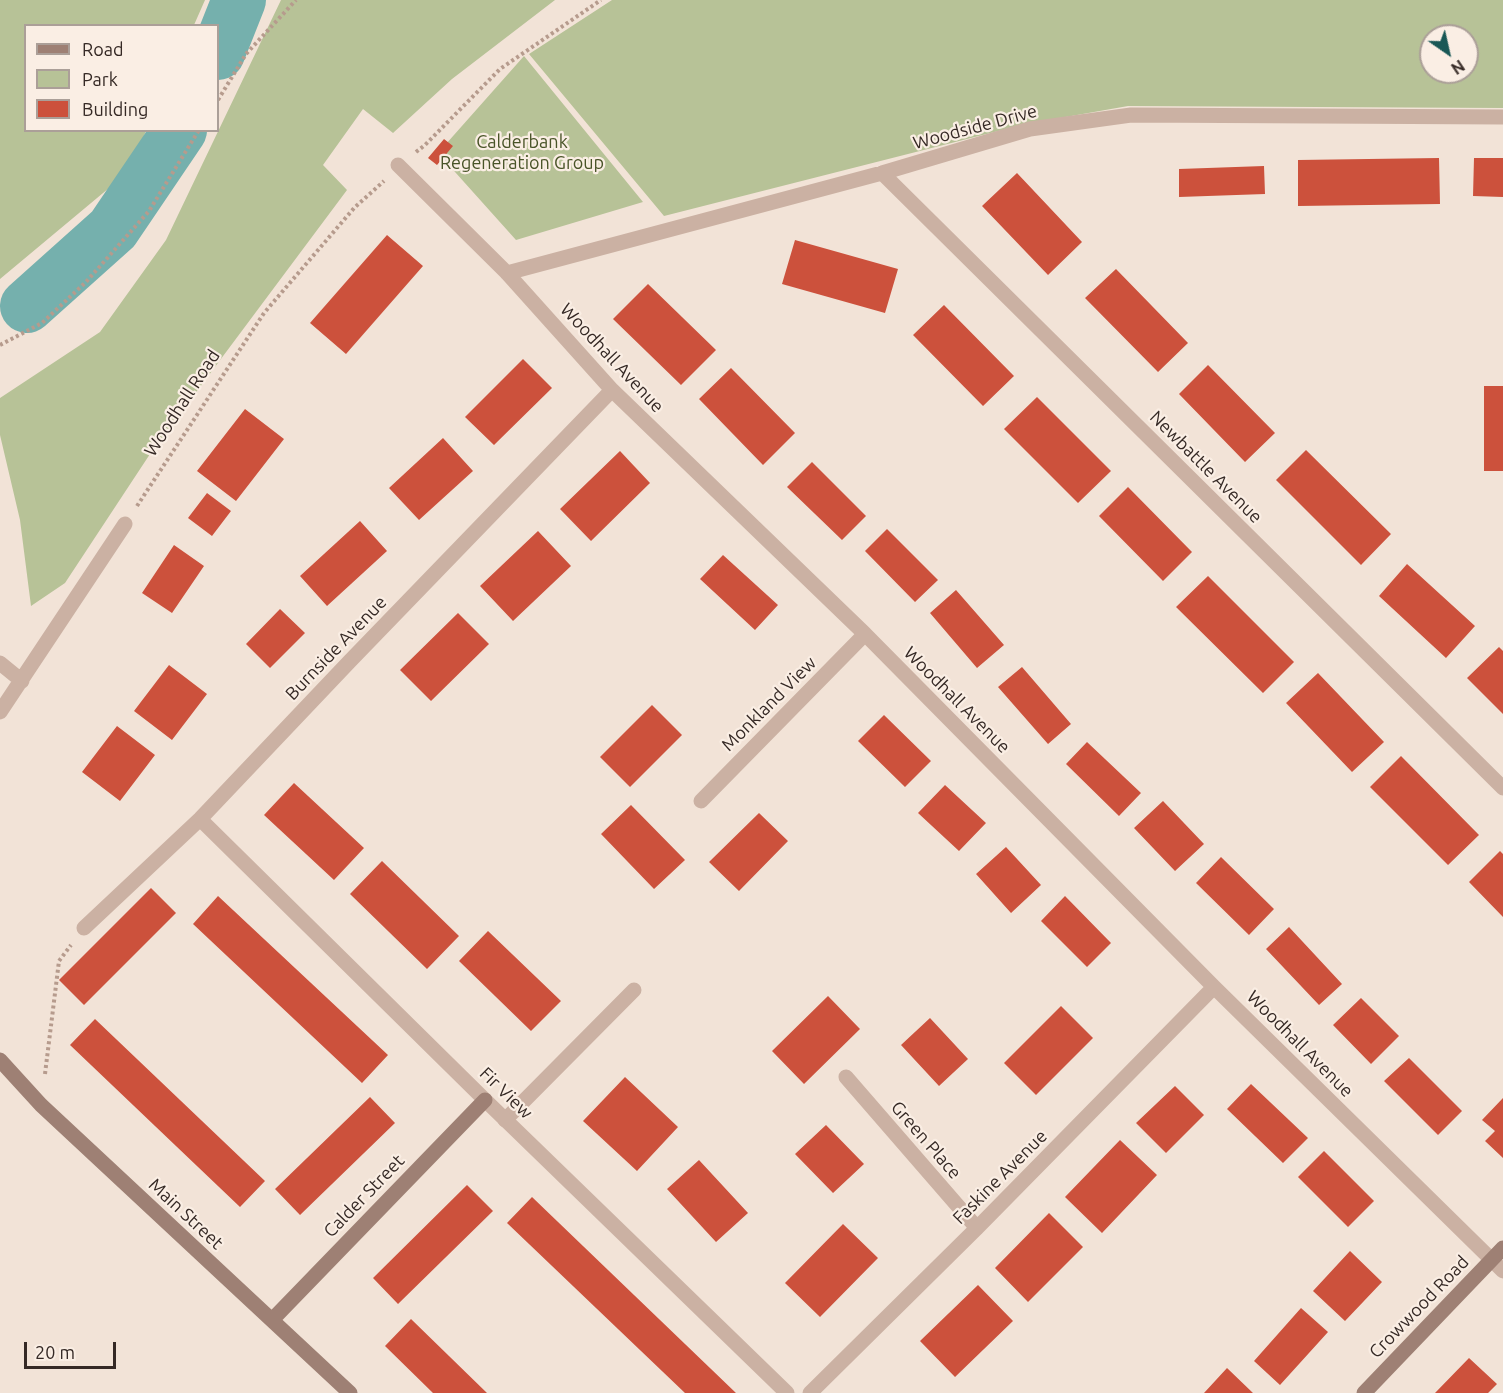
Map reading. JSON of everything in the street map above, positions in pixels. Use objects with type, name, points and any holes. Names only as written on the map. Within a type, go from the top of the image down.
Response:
[{"type":"street","name":"Woodside Drive","points":[[507,273],[882,173],[1030,129],[1131,115],[1503,117]]},
{"type":"street","name":"Woodhall Avenue","points":[[398,165],[507,273],[612,390],[865,634],[1214,987],[1503,1271]]},
{"type":"street","name":"Newbattle Avenue","points":[[882,173],[1503,788]]},
{"type":"street","name":"Burnside Avenue","points":[[84,928],[200,819],[612,390]]},
{"type":"street","points":[[0,712],[125,524]]},
{"type":"street","name":"Monkland View","points":[[701,801],[865,634]]},
{"type":"street","points":[[0,663],[22,681]]},
{"type":"street","name":"Fir View","points":[[200,819],[505,1120],[787,1393]]},
{"type":"street","name":"Faskine Avenue","points":[[810,1393],[977,1228],[1214,987]]},
{"type":"street","points":[[505,1120],[634,990]]},
{"type":"street","name":"Main Street","points":[[0,1060],[41,1105],[350,1393]]},
{"type":"street","name":"Green Place","points":[[846,1077],[977,1228]]},
{"type":"street","name":"Calder Street","points":[[272,1320],[485,1100]]},
{"type":"street","name":"Crowwood Road","points":[[1364,1393],[1503,1248]]},
{"type":"path","points":[[219,98],[246,54],[296,0]]},
{"type":"path","name":"Woodhall Road","points":[[125,524],[264,314],[355,207],[379,187],[398,165],[425,145],[500,69],[601,0]]},
{"type":"path","points":[[0,345],[42,323],[86,282],[149,211],[198,132]]},
{"type":"path","points":[[41,1105],[58,961],[84,928]]},
{"type":"green space","points":[[0,0],[205,0],[194,24],[24,24],[24,132],[146,132],[127,173],[0,279]]},
{"type":"green space","points":[[281,0],[555,0],[452,79],[393,133],[363,109],[323,165],[347,190],[150,454],[65,583],[31,606],[20,520],[0,435],[0,398],[100,332],[166,240]]},
{"type":"green space","points":[[612,0],[1503,0],[1503,108],[1128,106],[1026,124],[664,216],[529,54]]},
{"type":"green space","name":"Calderbank Regeneration Group","points":[[524,56],[643,202],[516,240],[438,153]]},
{"type":"building","points":[[444,139],[453,146],[437,165],[428,158]]},
{"type":"building","points":[[1439,158],[1440,204],[1298,206],[1298,160]]},
{"type":"building","points":[[1474,158],[1503,158],[1503,197],[1473,196]]},
{"type":"building","points":[[1264,166],[1265,194],[1179,197],[1179,169]]},
{"type":"building","points":[[1017,173],[1082,242],[1048,275],[982,206]]},
{"type":"building","points":[[387,235],[423,266],[346,354],[310,323]]},
{"type":"building","points":[[795,240],[898,269],[885,313],[782,284]]},
{"type":"building","points":[[1116,269],[1188,343],[1158,372],[1085,298]]},
{"type":"building","points":[[648,284],[716,350],[681,385],[613,319]]},
{"type":"building","points":[[944,305],[1014,376],[983,406],[913,335]]},
{"type":"building","points":[[523,359],[552,388],[494,445],[465,417]]},
{"type":"building","points":[[1208,365],[1275,433],[1245,462],[1179,394]]},
{"type":"building","points":[[731,368],[795,433],[763,465],[699,399]]},
{"type":"building","points":[[1484,386],[1503,386],[1503,471],[1484,471]]},
{"type":"building","points":[[1037,397],[1111,471],[1078,503],[1004,429]]},
{"type":"building","points":[[245,409],[284,439],[236,501],[197,471]]},
{"type":"building","points":[[443,438],[473,471],[419,520],[389,488]]},
{"type":"building","points":[[1306,450],[1391,534],[1361,565],[1276,480]]},
{"type":"building","points":[[620,451],[650,483],[591,541],[560,509]]},
{"type":"building","points":[[812,462],[866,516],[842,540],[787,487]]},
{"type":"building","points":[[1128,487],[1192,552],[1163,581],[1099,516]]},
{"type":"building","points":[[207,493],[231,511],[212,536],[188,518]]},
{"type":"building","points":[[360,521],[387,551],[327,606],[300,576]]},
{"type":"building","points":[[887,529],[938,580],[915,602],[865,551]]},
{"type":"building","points":[[538,531],[571,566],[513,621],[480,586]]},
{"type":"building","points":[[174,545],[204,566],[172,613],[142,593]]},
{"type":"building","points":[[723,555],[778,605],[755,630],[700,579]]},
{"type":"building","points":[[1407,564],[1475,626],[1446,658],[1379,596]]},
{"type":"building","points":[[1208,576],[1294,662],[1263,693],[1176,607]]},
{"type":"building","points":[[956,590],[1004,645],[977,668],[930,613]]},
{"type":"building","points":[[280,609],[305,633],[270,668],[246,644]]},
{"type":"building","points":[[458,613],[489,644],[431,701],[400,670]]},
{"type":"building","points":[[1499,647],[1503,651],[1503,714],[1467,678]]},
{"type":"building","points":[[169,665],[207,694],[172,740],[134,711]]},
{"type":"building","points":[[1022,667],[1071,724],[1048,744],[998,687]]},
{"type":"building","points":[[1318,673],[1384,742],[1352,772],[1286,703]]},
{"type":"building","points":[[652,705],[682,735],[630,787],[600,757]]},
{"type":"building","points":[[884,715],[931,761],[905,787],[858,741]]},
{"type":"building","points":[[117,726],[155,755],[120,801],[82,772]]},
{"type":"building","points":[[1087,742],[1141,793],[1119,816],[1066,764]]},
{"type":"building","points":[[1401,756],[1479,835],[1448,865],[1370,787]]},
{"type":"building","points":[[294,783],[364,848],[334,880],[264,815]]},
{"type":"building","points":[[945,785],[986,823],[959,851],[918,813]]},
{"type":"building","points":[[1163,801],[1204,844],[1175,871],[1134,828]]},
{"type":"building","points":[[631,805],[685,860],[654,889],[601,834]]},
{"type":"building","points":[[759,813],[788,841],[739,891],[709,862]]},
{"type":"building","points":[[1006,847],[1041,885],[1011,913],[976,874]]},
{"type":"building","points":[[1500,851],[1503,854],[1503,917],[1469,882]]},
{"type":"building","points":[[1221,857],[1274,909],[1249,935],[1196,883]]},
{"type":"building","points":[[382,861],[459,936],[427,969],[350,894]]},
{"type":"building","points":[[151,888],[176,913],[84,1005],[59,980]]},
{"type":"building","points":[[218,896],[388,1055],[362,1083],[193,924]]},
{"type":"building","points":[[1065,896],[1111,943],[1087,967],[1041,921]]},
{"type":"building","points":[[1289,927],[1342,984],[1319,1005],[1266,949]]},
{"type":"building","points":[[488,931],[561,1001],[531,1031],[459,961]]},
{"type":"building","points":[[828,996],[860,1029],[804,1084],[772,1051]]},
{"type":"building","points":[[1361,998],[1399,1036],[1371,1064],[1333,1025]]},
{"type":"building","points":[[1061,1006],[1093,1038],[1036,1095],[1004,1063]]},
{"type":"building","points":[[930,1018],[968,1059],[939,1086],[901,1045]]},
{"type":"building","points":[[95,1019],[265,1181],[240,1207],[70,1045]]},
{"type":"building","points":[[1409,1058],[1462,1111],[1438,1135],[1384,1081]]},
{"type":"building","points":[[625,1077],[678,1127],[637,1171],[583,1121]]},
{"type":"building","points":[[1251,1084],[1308,1138],[1283,1163],[1227,1109]]},
{"type":"building","points":[[1175,1086],[1204,1115],[1166,1153],[1136,1123]]},
{"type":"building","points":[[370,1097],[395,1123],[300,1215],[275,1189]]},
{"type":"building","points":[[1503,1098],[1503,1158],[1485,1141],[1495,1131],[1482,1120]]},
{"type":"building","points":[[826,1125],[864,1164],[833,1193],[795,1154]]},
{"type":"building","points":[[1120,1140],[1157,1175],[1102,1233],[1065,1197]]},
{"type":"building","points":[[1324,1151],[1374,1201],[1348,1227],[1298,1177]]},
{"type":"building","points":[[699,1160],[748,1213],[716,1242],[667,1189]]},
{"type":"building","points":[[467,1185],[493,1211],[398,1304],[373,1278]]},
{"type":"building","points":[[532,1197],[736,1393],[685,1393],[507,1223]]},
{"type":"building","points":[[1049,1213],[1083,1247],[1028,1302],[995,1268]]},
{"type":"building","points":[[843,1224],[878,1258],[820,1317],[785,1283]]},
{"type":"building","points":[[1350,1251],[1382,1282],[1345,1321],[1313,1291]]},
{"type":"building","points":[[978,1285],[1013,1321],[955,1377],[920,1341]]},
{"type":"building","points":[[1301,1308],[1328,1332],[1280,1385],[1254,1361]]},
{"type":"building","points":[[411,1319],[487,1393],[433,1393],[385,1346]]},
{"type":"building","points":[[1469,1358],[1497,1384],[1488,1393],[1435,1393]]},
{"type":"building","points":[[1227,1368],[1253,1393],[1204,1393]]},
{"type":"waterway","points":[[219,50],[239,0]]},
{"type":"waterway","points":[[27,306],[113,229],[179,132]]}]
